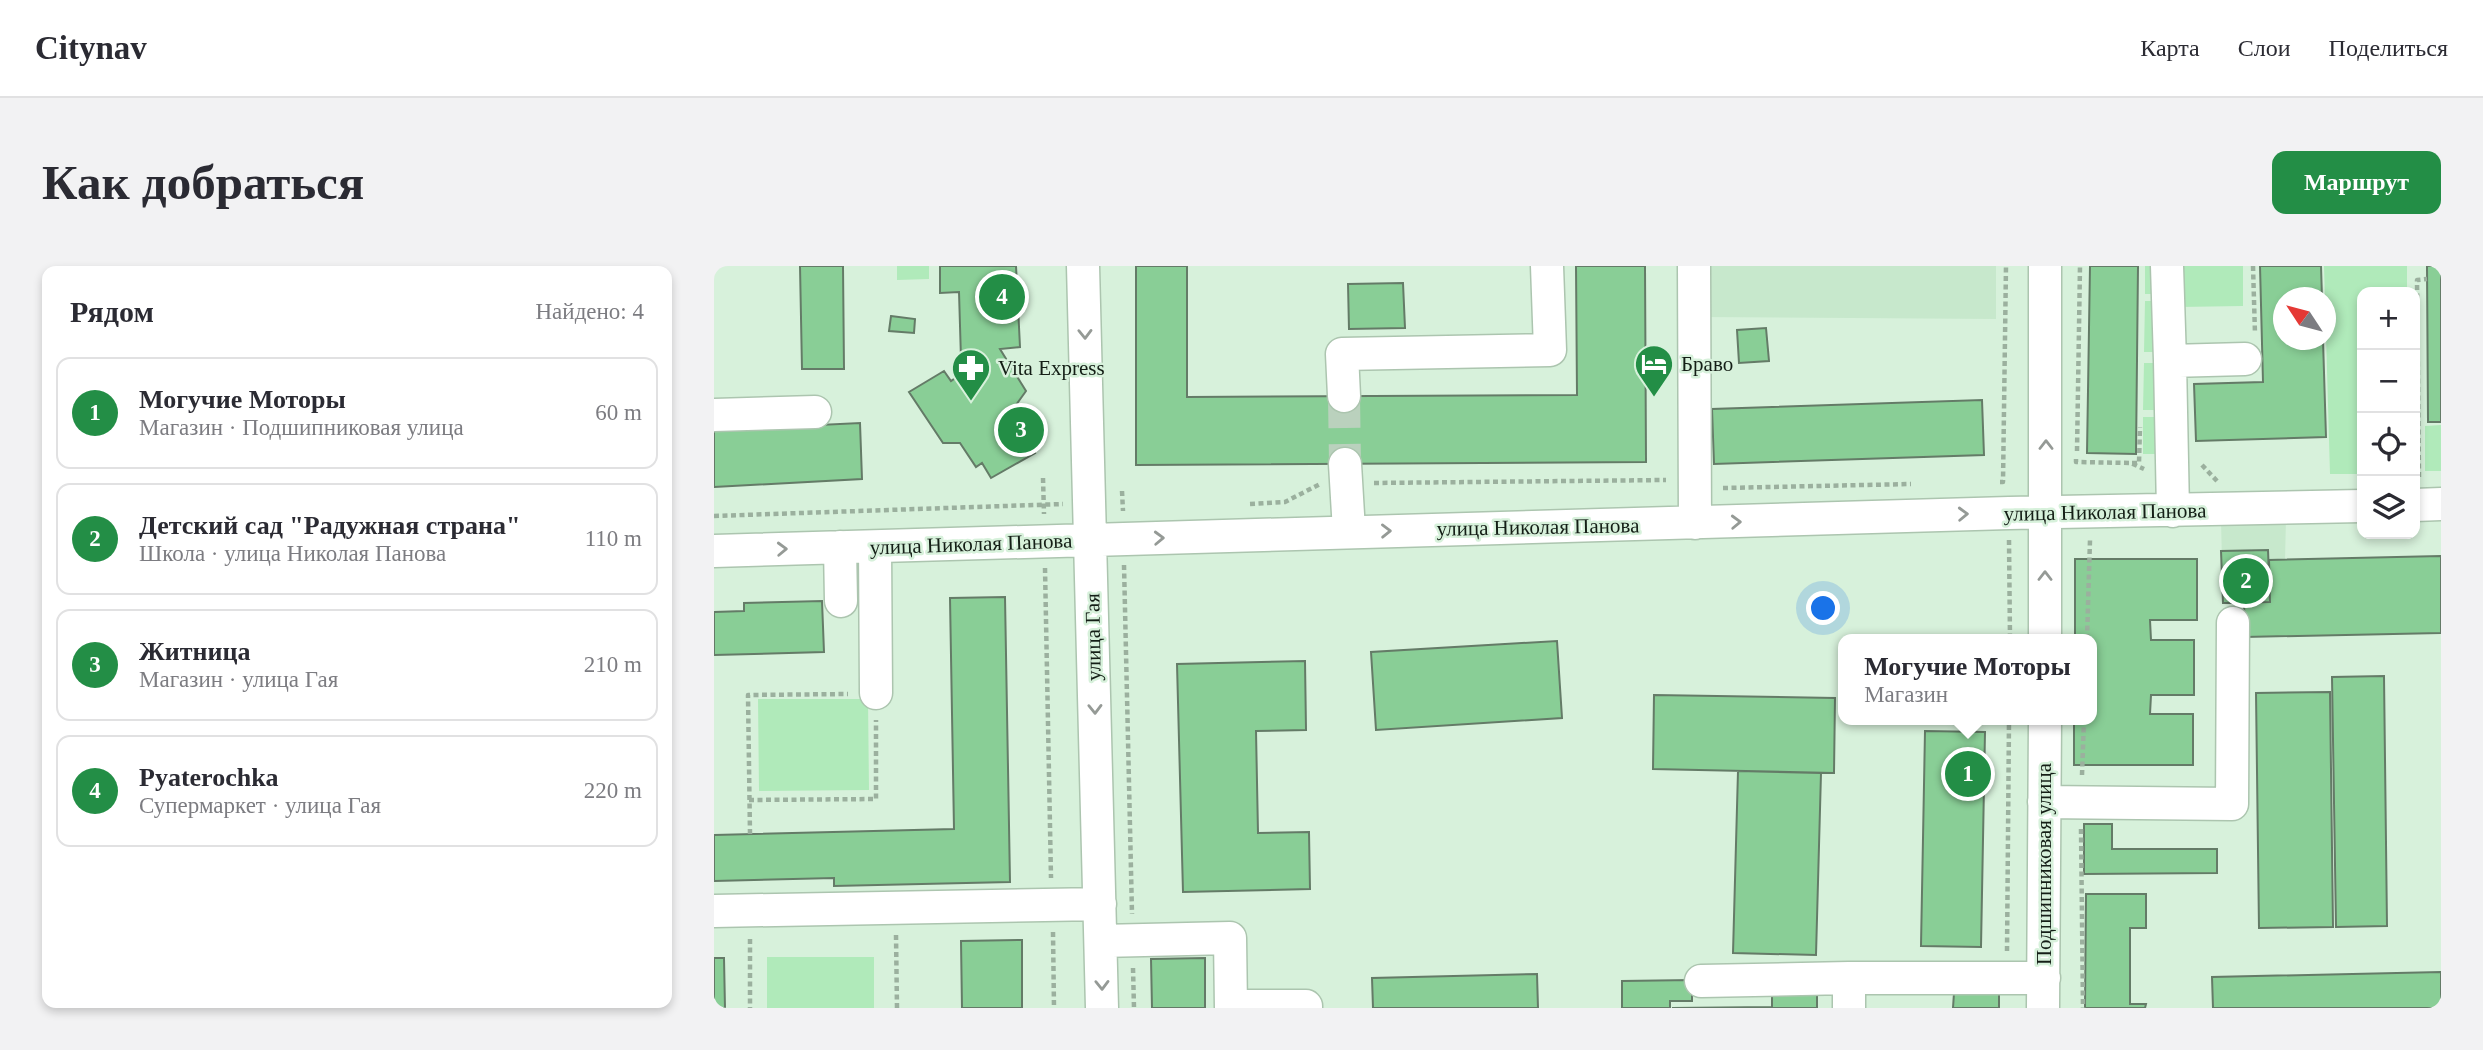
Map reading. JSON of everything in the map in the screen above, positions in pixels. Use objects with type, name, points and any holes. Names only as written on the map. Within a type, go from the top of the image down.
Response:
[{"type":"street","name":"улица Гая","points":[[1083,266],[1102,1008]]},
{"type":"street","points":[[1344,396],[1342,354],[1550,350],[1547,266]]},
{"type":"street","points":[[1694,266],[1695,523]]},
{"type":"street","points":[[2045,266],[2045,634]]},
{"type":"street","points":[[2168,266],[2172,497]]},
{"type":"street","points":[[2170,361],[2245,359]]},
{"type":"street","points":[[714,415],[815,412]]},
{"type":"street","points":[[1345,464],[1349,531]]},
{"type":"street","points":[[2420,493],[2441,504]]},
{"type":"street","name":"улица Николая Панова","points":[[714,551],[2046,513],[2172,497],[2357,506]]},
{"type":"street","points":[[840,547],[841,601]]},
{"type":"street","points":[[875,547],[876,693]]},
{"type":"street","points":[[2044,802],[2232,804],[2233,623]]},
{"type":"street","name":"Подшипниковая улица","points":[[2043,993],[2045,725]]},
{"type":"street","points":[[714,911],[1100,904]]},
{"type":"street","points":[[1101,941],[1230,938],[1231,1007],[1306,1008]]},
{"type":"street","points":[[1701,981],[1849,993],[2007,978],[2043,993]]},
{"type":"path","points":[[2003,482],[2006,266]]},
{"type":"path","points":[[2080,266],[2076,462],[2131,463],[2172,497],[2218,482]]},
{"type":"path","points":[[2417,476],[2417,280],[2427,279]]},
{"type":"path","points":[[1043,478],[1054,1008]]},
{"type":"path","points":[[1122,491],[1134,1008]]},
{"type":"path","points":[[2087,634],[2090,539]]},
{"type":"path","points":[[2010,634],[2011,540]]},
{"type":"path","points":[[749,800],[876,799],[876,693],[748,695],[749,800],[750,834]]},
{"type":"path","points":[[2007,978],[2009,725]]},
{"type":"path","points":[[2083,1008],[2081,803],[2084,725]]},
{"type":"path","points":[[895,907],[897,1008]]},
{"type":"path","points":[[749,910],[750,1008]]},
{"type":"shaded area","points":[[1702,266],[1996,266],[1996,319],[1701,317]]},
{"type":"shaded area","points":[[2286,519],[2285,560],[2269,560],[2270,602],[2223,603],[2221,520]]},
{"type":"green space","points":[[897,266],[929,266],[929,279],[897,280]]},
{"type":"green space","points":[[2145,266],[2163,266],[2164,294],[2145,294]]},
{"type":"green space","points":[[2179,266],[2243,266],[2243,306],[2179,307]]},
{"type":"green space","points":[[2324,266],[2407,266],[2407,287],[2357,287],[2357,474],[2330,474],[2326,350],[2336,350],[2336,287],[2325,287]]},
{"type":"green space","points":[[2145,301],[2164,301],[2164,352],[2144,352]]},
{"type":"green space","points":[[2144,363],[2164,363],[2165,410],[2143,410]]},
{"type":"green space","points":[[2143,417],[2165,417],[2165,454],[2143,454]]},
{"type":"green space","points":[[2441,425],[2441,471],[2425,471],[2425,426]]},
{"type":"green space","points":[[758,699],[868,699],[869,790],[759,791]]},
{"type":"green space","points":[[767,957],[874,957],[874,1008],[767,1008]]},
{"type":"building","points":[[800,266],[843,266],[844,369],[802,369]]},
{"type":"building","points":[[940,266],[1016,266],[1020,347],[1000,349],[1026,391],[1016,405],[1033,432],[1026,437],[1035,453],[991,478],[982,463],[976,467],[960,443],[943,443],[909,392],[944,371],[951,381],[968,369],[961,359],[959,292],[940,293]]},
{"type":"building","points":[[1136,266],[1187,266],[1187,397],[1577,395],[1576,266],[1645,266],[1646,462],[1136,465]]},
{"type":"building","points":[[2090,266],[2138,266],[2136,454],[2087,453]]},
{"type":"building","points":[[2260,266],[2321,266],[2322,287],[2273,287],[2273,350],[2323,350],[2326,437],[2196,441],[2194,384],[2263,382]]},
{"type":"building","points":[[2427,266],[2441,266],[2441,422],[2428,422]]},
{"type":"building","points":[[1403,283],[1405,328],[1349,329],[1348,284]]},
{"type":"building","points":[[891,316],[915,319],[914,333],[889,331]]},
{"type":"building","points":[[1766,328],[1769,361],[1739,363],[1737,330]]},
{"type":"building","points":[[1982,400],[1984,455],[1714,464],[1712,409]]},
{"type":"building","points":[[860,423],[862,479],[714,487],[714,430]]},
{"type":"building","points":[[2268,550],[2270,602],[2223,603],[2221,551]]},
{"type":"building","points":[[2441,556],[2441,633],[2245,637],[2244,603],[2270,602],[2269,560]]},
{"type":"building","points":[[2075,559],[2197,559],[2197,620],[2150,620],[2151,640],[2194,640],[2194,695],[2151,695],[2150,714],[2193,714],[2193,765],[2074,765],[2074,725],[2097,725],[2097,634],[2075,634]]},
{"type":"building","points":[[1005,597],[1010,882],[834,886],[834,878],[714,881],[714,835],[954,829],[950,598]]},
{"type":"building","points":[[822,601],[824,652],[714,655],[714,612],[744,611],[744,603]]},
{"type":"building","points":[[1557,641],[1562,718],[1376,730],[1371,652]]},
{"type":"building","points":[[1305,661],[1306,730],[1256,731],[1258,833],[1309,832],[1310,889],[1183,892],[1177,664]]},
{"type":"building","points":[[2384,676],[2387,926],[2336,927],[2332,677]]},
{"type":"building","points":[[2330,692],[2333,927],[2259,928],[2256,693]]},
{"type":"building","points":[[1654,695],[1835,698],[1834,773],[1653,769]]},
{"type":"building","points":[[1925,731],[1985,732],[1981,947],[1921,946]]},
{"type":"building","points":[[1738,771],[1821,773],[1816,955],[1733,953]]},
{"type":"building","points":[[2084,824],[2112,824],[2112,849],[2217,849],[2217,873],[2084,874]]},
{"type":"building","points":[[2086,894],[2146,894],[2146,928],[2130,928],[2130,1004],[2146,1004],[2145,1008],[2085,1008]]},
{"type":"building","points":[[1022,940],[1022,1008],[962,1008],[961,941]]},
{"type":"building","points":[[714,958],[724,958],[725,1008],[714,1008]]},
{"type":"building","points":[[1205,958],[1205,1008],[1152,1008],[1151,959]]},
{"type":"building","points":[[2441,972],[2441,1008],[2213,1008],[2212,977]]},
{"type":"building","points":[[1537,974],[1538,1008],[1373,1008],[1372,978]]},
{"type":"building","points":[[1692,980],[1692,1001],[1670,1001],[1670,1008],[1622,1008],[1622,981]]},
{"type":"building","points":[[1817,982],[1817,1008],[1672,1008],[1772,1007],[1772,983]]},
{"type":"building","points":[[1954,993],[1999,994],[1999,1008],[1953,1008]]},
{"type":"tunnel","points":[[1344,396],[1345,464]]},
{"type":"place","name":"Pyaterochka","points":[[1002,297]]},
{"type":"place","name":"Браво","points":[[1654,398]]},
{"type":"place","name":"Vita Express","points":[[971,402]]},
{"type":"place","name":"Житница","points":[[1021,430]]},
{"type":"place","name":"Детский сад \"Радужная страна\"","points":[[2246,581]]},
{"type":"place","name":"Могучие Моторы","points":[[1968,774]]}]
